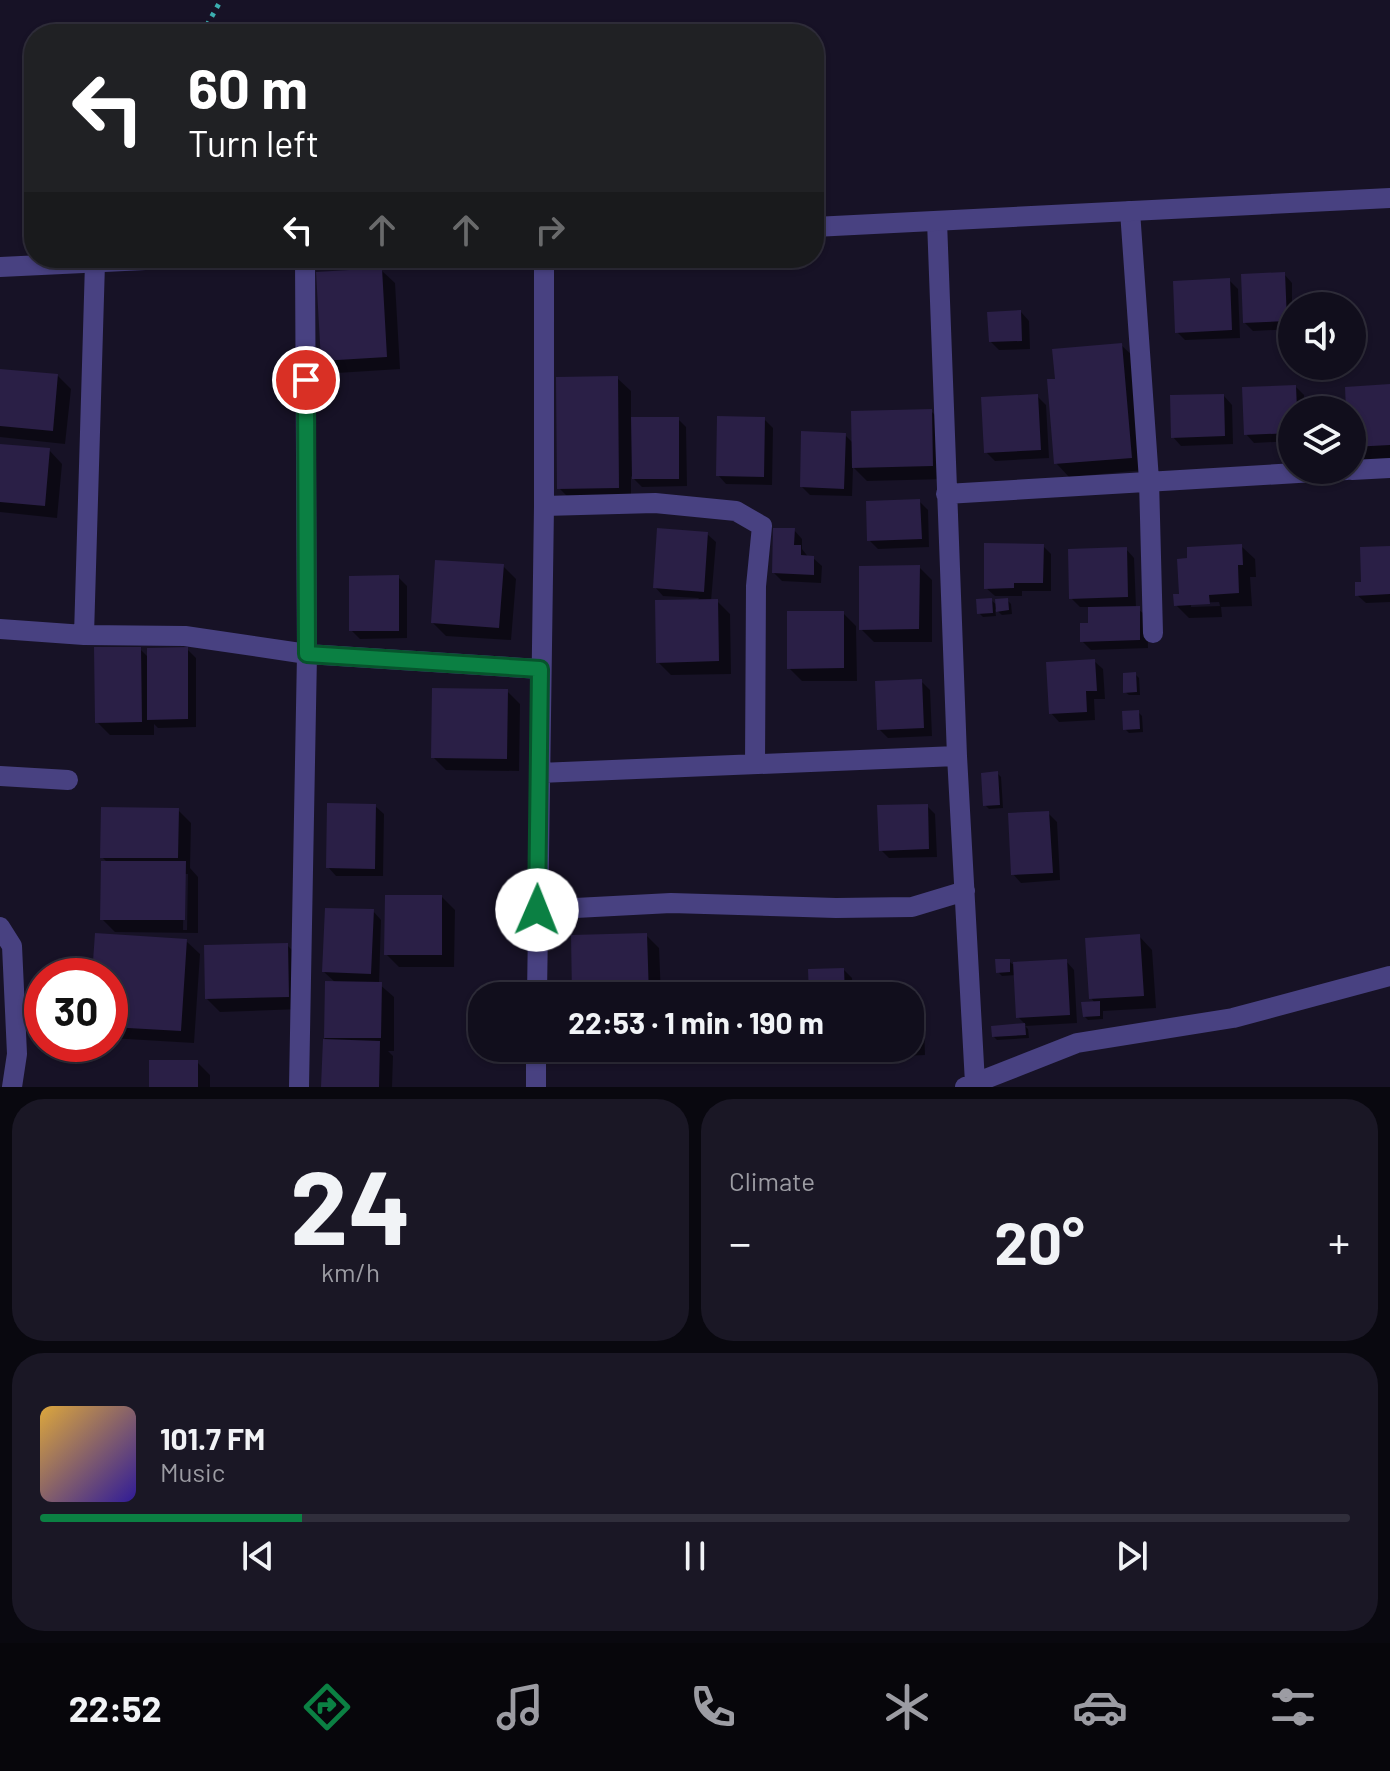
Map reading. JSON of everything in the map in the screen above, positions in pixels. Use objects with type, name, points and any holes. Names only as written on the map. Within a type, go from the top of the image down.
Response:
[{"type":"street","points":[[824,227],[1390,198]]},
{"type":"street","points":[[1130,211],[1149,480],[1153,633]]},
{"type":"street","points":[[937,221],[946,494],[965,891],[970,1085],[1077,1043],[1233,1018],[1390,976]]},
{"type":"street","points":[[0,267],[24,266]]},
{"type":"street","points":[[84,635],[95,268]]},
{"type":"street","points":[[299,1087],[307,654],[305,268]]},
{"type":"street","points":[[537,982],[544,268]]},
{"type":"street","points":[[1366,469],[1390,468]]},
{"type":"street","points":[[946,494],[1278,474]]},
{"type":"street","points":[[544,506],[655,503],[736,511],[762,526],[756,586],[755,764]]},
{"type":"street","points":[[0,629],[84,635],[185,636],[307,654],[540,669]]},
{"type":"street","points":[[539,773],[957,756]]},
{"type":"street","points":[[0,776],[68,780]]},
{"type":"street","points":[[537,910],[671,903],[912,907],[965,891]]},
{"type":"street","points":[[0,927],[12,946],[17,1054],[12,1087]]},
{"type":"street","points":[[536,1062],[536,1087]]},
{"type":"path","points":[[208,24],[221,0]]},
{"type":"building","points":[[382,268],[387,357],[321,361],[316,272]]},
{"type":"building","points":[[1285,272],[1286,292],[1278,292],[1278,321],[1243,323],[1241,274]]},
{"type":"building","points":[[1230,278],[1232,330],[1175,333],[1173,281]]},
{"type":"building","points":[[1021,310],[1022,341],[989,342],[987,312]]},
{"type":"building","points":[[1122,343],[1132,458],[1054,464],[1047,379],[1055,379],[1052,349]]},
{"type":"building","points":[[0,369],[58,374],[53,431],[0,426]]},
{"type":"building","points":[[618,376],[619,488],[557,489],[556,377]]},
{"type":"building","points":[[1390,384],[1390,445],[1366,446],[1366,396],[1345,396],[1345,387]]},
{"type":"building","points":[[1296,385],[1296,396],[1278,396],[1278,434],[1244,435],[1242,387]]},
{"type":"building","points":[[1038,394],[1041,450],[984,453],[981,397]]},
{"type":"building","points":[[1224,394],[1225,436],[1171,438],[1170,395]]},
{"type":"building","points":[[932,409],[933,466],[852,468],[851,411]]},
{"type":"building","points":[[717,416],[765,417],[764,477],[716,476]]},
{"type":"building","points":[[631,417],[679,417],[679,479],[632,479]]},
{"type":"building","points":[[801,431],[846,433],[844,489],[800,487]]},
{"type":"building","points":[[0,444],[50,448],[45,506],[0,502]]},
{"type":"building","points":[[920,499],[922,539],[867,541],[866,501]]},
{"type":"building","points":[[657,528],[708,532],[704,592],[653,588]]},
{"type":"building","points":[[773,528],[795,528],[794,545],[801,545],[801,555],[814,556],[814,575],[772,573]]},
{"type":"building","points":[[984,543],[1044,544],[1043,583],[1014,583],[1014,588],[984,589]]},
{"type":"building","points":[[1242,544],[1243,565],[1238,565],[1239,593],[1209,595],[1210,604],[1174,606],[1173,594],[1179,594],[1177,559],[1187,558],[1187,547]]},
{"type":"building","points":[[1390,546],[1390,594],[1355,596],[1355,582],[1361,582],[1360,547]]},
{"type":"building","points":[[1127,547],[1128,597],[1069,599],[1068,549]]},
{"type":"building","points":[[435,560],[504,564],[499,628],[431,623]]},
{"type":"building","points":[[920,565],[919,629],[859,630],[859,566]]},
{"type":"building","points":[[399,575],[399,631],[349,631],[349,576]]},
{"type":"building","points":[[992,598],[993,613],[977,614],[976,599]]},
{"type":"building","points":[[1008,598],[1009,610],[996,612],[995,599]]},
{"type":"building","points":[[718,599],[719,661],[656,663],[655,600]]},
{"type":"building","points":[[1140,606],[1140,640],[1080,642],[1080,623],[1088,623],[1088,607]]},
{"type":"building","points":[[787,611],[844,611],[844,668],[787,669]]},
{"type":"building","points":[[94,647],[141,647],[142,722],[95,723]]},
{"type":"building","points":[[188,647],[188,719],[147,720],[147,648]]},
{"type":"building","points":[[1095,659],[1097,691],[1086,691],[1087,712],[1049,714],[1046,662]]},
{"type":"building","points":[[1136,672],[1137,692],[1123,693],[1123,673]]},
{"type":"building","points":[[922,679],[924,728],[877,730],[875,681]]},
{"type":"building","points":[[432,688],[508,689],[507,759],[431,758]]},
{"type":"building","points":[[1139,710],[1140,729],[1123,730],[1122,711]]},
{"type":"building","points":[[998,771],[1000,805],[983,806],[981,773]]},
{"type":"building","points":[[327,803],[376,804],[375,869],[326,868]]},
{"type":"building","points":[[928,804],[929,849],[879,851],[877,805]]},
{"type":"building","points":[[101,807],[179,808],[178,858],[100,858]]},
{"type":"building","points":[[1049,811],[1053,873],[1011,875],[1008,813]]},
{"type":"building","points":[[101,861],[186,861],[185,920],[100,920]]},
{"type":"building","points":[[385,895],[442,895],[442,955],[384,955]]},
{"type":"building","points":[[325,908],[374,909],[371,974],[322,972]]},
{"type":"building","points":[[95,933],[187,939],[181,1031],[128,1028],[128,958],[93,958]]},
{"type":"building","points":[[647,933],[649,982],[572,982],[571,935]]},
{"type":"building","points":[[1140,934],[1144,996],[1089,999],[1085,938]]},
{"type":"building","points":[[288,943],[289,997],[205,999],[204,945]]},
{"type":"building","points":[[995,959],[1010,959],[1010,972],[996,973]]},
{"type":"building","points":[[1067,959],[1070,1015],[1016,1018],[1013,962]]},
{"type":"building","points":[[844,968],[844,982],[808,982],[808,969]]},
{"type":"building","points":[[325,981],[382,982],[381,1038],[324,1038]]},
{"type":"building","points":[[1100,1001],[1100,1016],[1083,1017],[1081,1002]]},
{"type":"building","points":[[1025,1023],[1026,1035],[992,1037],[991,1026]]},
{"type":"building","points":[[323,1039],[380,1041],[379,1087],[321,1087]]},
{"type":"building","points":[[149,1060],[198,1060],[198,1087],[149,1087]]},
{"type":"route","points":[[306,380],[307,654],[540,669],[537,910]]}]
